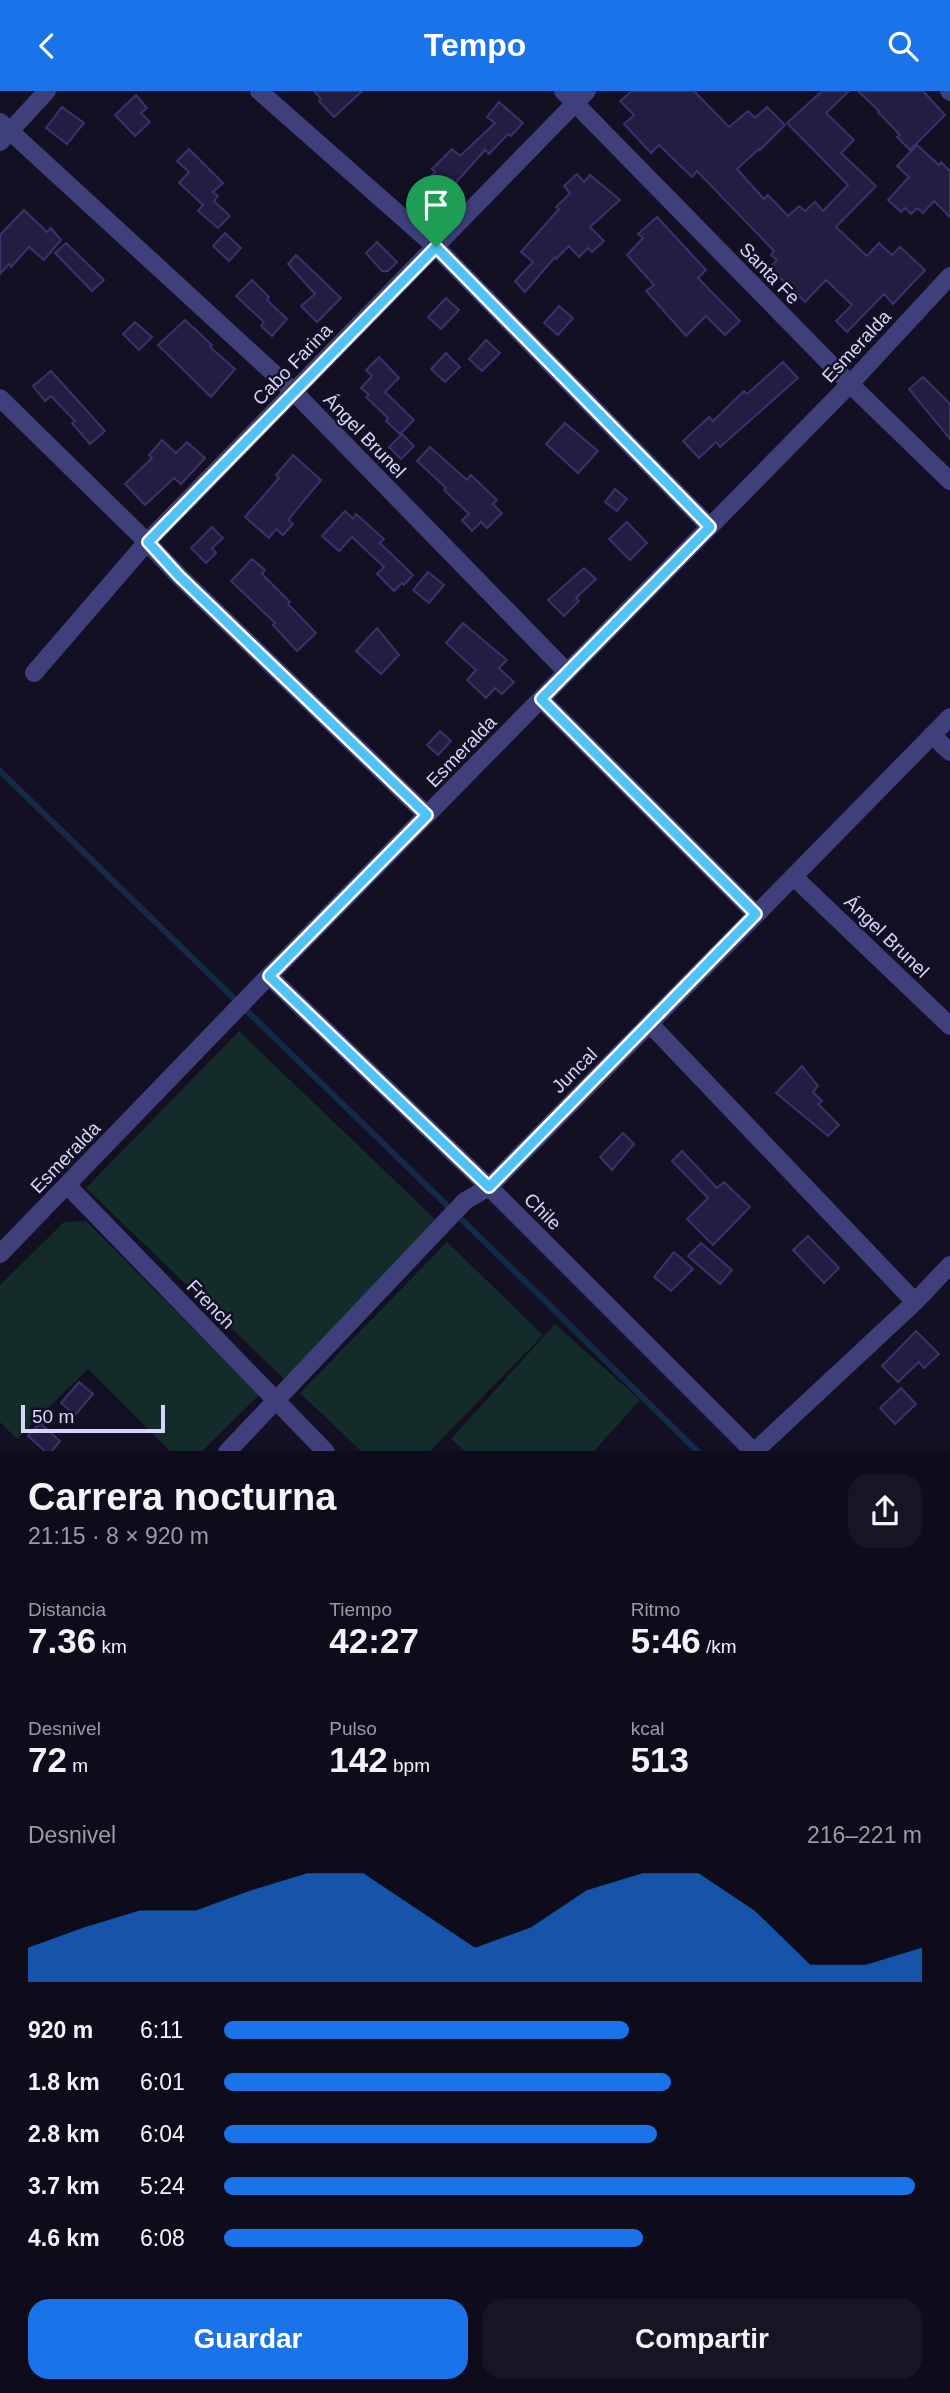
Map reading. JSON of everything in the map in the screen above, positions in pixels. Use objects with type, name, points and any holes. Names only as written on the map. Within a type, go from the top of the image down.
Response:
[{"type":"street","points":[[3,132],[47,91]]},
{"type":"street","points":[[259,91],[436,247],[710,527]]},
{"type":"street","name":"Cabo Farina","points":[[34,673],[148,542],[436,247],[575,95]]},
{"type":"street","name":"Santa Fe","points":[[575,95],[850,384],[950,481]]},
{"type":"street","name":"Ángel Brunel","points":[[3,132],[294,392],[567,672]]},
{"type":"street","name":"Esmeralda","points":[[0,1254],[232,1013],[850,384],[950,276]]},
{"type":"street","points":[[0,398],[148,542],[179,576],[427,815]]},
{"type":"street","points":[[541,699],[756,914]]},
{"type":"street","name":"Juncal","points":[[227,1451],[465,1201],[489,1187],[950,717]]},
{"type":"street","points":[[932,735],[950,752]]},
{"type":"street","name":"Ángel Brunel","points":[[794,877],[950,1026]]},
{"type":"street","name":"Chile","points":[[269,976],[489,1187],[754,1451]]},
{"type":"street","points":[[650,1024],[915,1302]]},
{"type":"street","name":"French","points":[[67,1185],[326,1451]]},
{"type":"street","points":[[754,1451],[915,1302],[950,1265]]},
{"type":"green space","points":[[239,1031],[437,1221],[284,1379],[86,1188]]},
{"type":"green space","points":[[86,1221],[259,1395],[202,1451],[170,1451],[88,1369],[17,1439],[0,1422],[0,1285],[64,1222]]},
{"type":"green space","points":[[447,1242],[543,1335],[430,1451],[361,1451],[300,1393]]},
{"type":"green space","points":[[555,1324],[640,1400],[594,1451],[465,1451],[451,1439]]},
{"type":"building","points":[[314,91],[362,91],[334,117],[319,101],[321,99]]},
{"type":"building","points":[[632,91],[694,91],[729,127],[748,111],[755,118],[767,107],[785,125],[737,169],[764,199],[768,195],[788,216],[799,206],[805,211],[815,202],[823,211],[848,185],[787,123],[822,91],[849,91],[826,113],[854,140],[841,153],[876,186],[836,227],[867,256],[879,243],[892,255],[900,247],[925,270],[893,304],[884,294],[847,332],[836,321],[852,305],[826,280],[805,302],[770,268],[777,260],[771,255],[774,251],[697,171],[692,177],[659,145],[651,153],[624,124],[634,115],[620,101]]},
{"type":"building","points":[[858,91],[923,91],[945,115],[910,150],[879,111]]},
{"type":"building","points":[[136,95],[147,108],[141,113],[150,122],[135,136],[115,115]]},
{"type":"building","points":[[499,102],[523,123],[489,154],[485,150],[451,188],[461,197],[439,221],[413,197],[435,172],[432,169],[452,149],[460,156],[495,123],[487,117]]},
{"type":"building","points":[[62,107],[84,123],[67,144],[46,128]]},
{"type":"building","points":[[917,145],[950,171],[950,217],[934,201],[923,213],[917,208],[911,214],[905,208],[901,212],[888,200],[909,177],[897,166]]},
{"type":"building","points":[[189,149],[223,183],[213,192],[218,196],[214,201],[230,216],[218,228],[198,211],[203,205],[179,183],[189,172],[177,161]]},
{"type":"building","points":[[577,174],[584,182],[590,175],[620,200],[590,227],[604,241],[592,252],[588,248],[579,257],[569,246],[556,259],[555,257],[525,292],[515,281],[533,262],[521,252],[559,209],[556,207],[570,193],[564,186]]},
{"type":"building","points":[[24,210],[47,232],[51,228],[61,240],[44,260],[29,247],[11,267],[9,264],[0,274],[0,235]]},
{"type":"building","points":[[657,217],[706,270],[698,278],[740,321],[725,335],[706,316],[686,336],[646,291],[654,285],[627,255],[643,238],[638,234]]},
{"type":"building","points":[[225,233],[241,248],[229,261],[213,246]]},
{"type":"building","points":[[377,242],[397,262],[388,271],[382,271],[366,253]]},
{"type":"building","points":[[66,243],[104,280],[92,291],[55,253]]},
{"type":"building","points":[[296,255],[341,298],[317,322],[301,306],[315,294],[288,264]]},
{"type":"building","points":[[252,280],[269,297],[267,300],[287,319],[272,336],[261,326],[264,322],[236,296]]},
{"type":"building","points":[[446,298],[459,310],[441,329],[428,317]]},
{"type":"building","points":[[559,306],[573,318],[558,335],[544,323]]},
{"type":"building","points":[[185,320],[235,369],[211,397],[158,345]]},
{"type":"building","points":[[135,322],[152,337],[139,350],[123,334]]},
{"type":"building","points":[[486,340],[500,353],[482,371],[469,359]]},
{"type":"building","points":[[446,353],[460,367],[445,382],[431,369]]},
{"type":"building","points":[[379,357],[399,378],[385,392],[414,420],[400,434],[386,421],[388,418],[366,397],[369,395],[361,388],[372,376],[366,370]]},
{"type":"building","points":[[783,362],[798,378],[720,447],[716,442],[699,458],[683,441],[709,417],[713,421],[744,391],[747,394]]},
{"type":"building","points":[[51,371],[105,431],[90,444],[72,423],[75,421],[51,396],[45,401],[33,386]]},
{"type":"building","points":[[923,377],[950,404],[950,439],[909,389]]},
{"type":"building","points":[[565,423],[598,451],[578,473],[546,444]]},
{"type":"building","points":[[402,434],[414,446],[401,459],[389,447]]},
{"type":"building","points":[[162,440],[176,453],[187,442],[205,458],[181,484],[174,478],[145,505],[125,484],[152,458],[149,455]]},
{"type":"building","points":[[430,447],[467,480],[471,475],[497,500],[493,504],[502,513],[487,528],[481,522],[472,531],[462,520],[469,514],[417,461]]},
{"type":"building","points":[[293,455],[321,480],[288,520],[293,524],[283,535],[276,529],[269,538],[245,517],[279,478],[276,475]]},
{"type":"building","points":[[615,489],[627,499],[617,511],[605,502]]},
{"type":"building","points":[[345,511],[353,519],[356,514],[384,539],[380,543],[413,575],[404,585],[402,583],[394,591],[377,574],[384,567],[352,537],[339,551],[322,536]]},
{"type":"building","points":[[627,522],[647,543],[630,560],[609,539]]},
{"type":"building","points":[[212,527],[223,538],[212,548],[216,553],[206,563],[191,548]]},
{"type":"building","points":[[252,559],[265,570],[262,574],[316,633],[297,651],[273,625],[275,623],[231,581]]},
{"type":"building","points":[[584,568],[596,579],[576,598],[579,601],[564,616],[548,600]]},
{"type":"building","points":[[428,572],[444,585],[429,603],[413,590]]},
{"type":"building","points":[[463,623],[507,660],[499,668],[514,682],[502,694],[495,688],[486,698],[467,680],[476,670],[446,643]]},
{"type":"building","points":[[377,628],[399,655],[381,674],[356,651]]},
{"type":"building","points":[[440,731],[451,741],[438,755],[427,745]]},
{"type":"building","points":[[802,1066],[818,1086],[813,1092],[822,1101],[818,1104],[839,1125],[828,1136],[776,1093]]},
{"type":"building","points":[[623,1133],[634,1144],[612,1170],[600,1157]]},
{"type":"building","points":[[682,1151],[717,1188],[724,1182],[750,1207],[713,1245],[687,1219],[708,1198],[672,1161]]},
{"type":"building","points":[[808,1236],[839,1268],[824,1283],[793,1250]]},
{"type":"building","points":[[701,1243],[732,1270],[720,1284],[688,1256]]},
{"type":"building","points":[[674,1252],[693,1269],[671,1291],[654,1277]]},
{"type":"building","points":[[916,1331],[939,1354],[924,1368],[919,1362],[898,1382],[882,1366]]},
{"type":"building","points":[[79,1382],[93,1394],[75,1415],[61,1403]]},
{"type":"building","points":[[901,1388],[916,1404],[895,1424],[880,1408]]},
{"type":"building","points":[[40,1423],[60,1441],[52,1451],[45,1451],[28,1436]]},
{"type":"waterway","points":[[0,771],[697,1451]]},
{"type":"route","points":[[436,247],[710,527],[541,699],[756,914],[489,1187],[269,976],[427,815],[179,576],[148,542],[436,247]]}]
